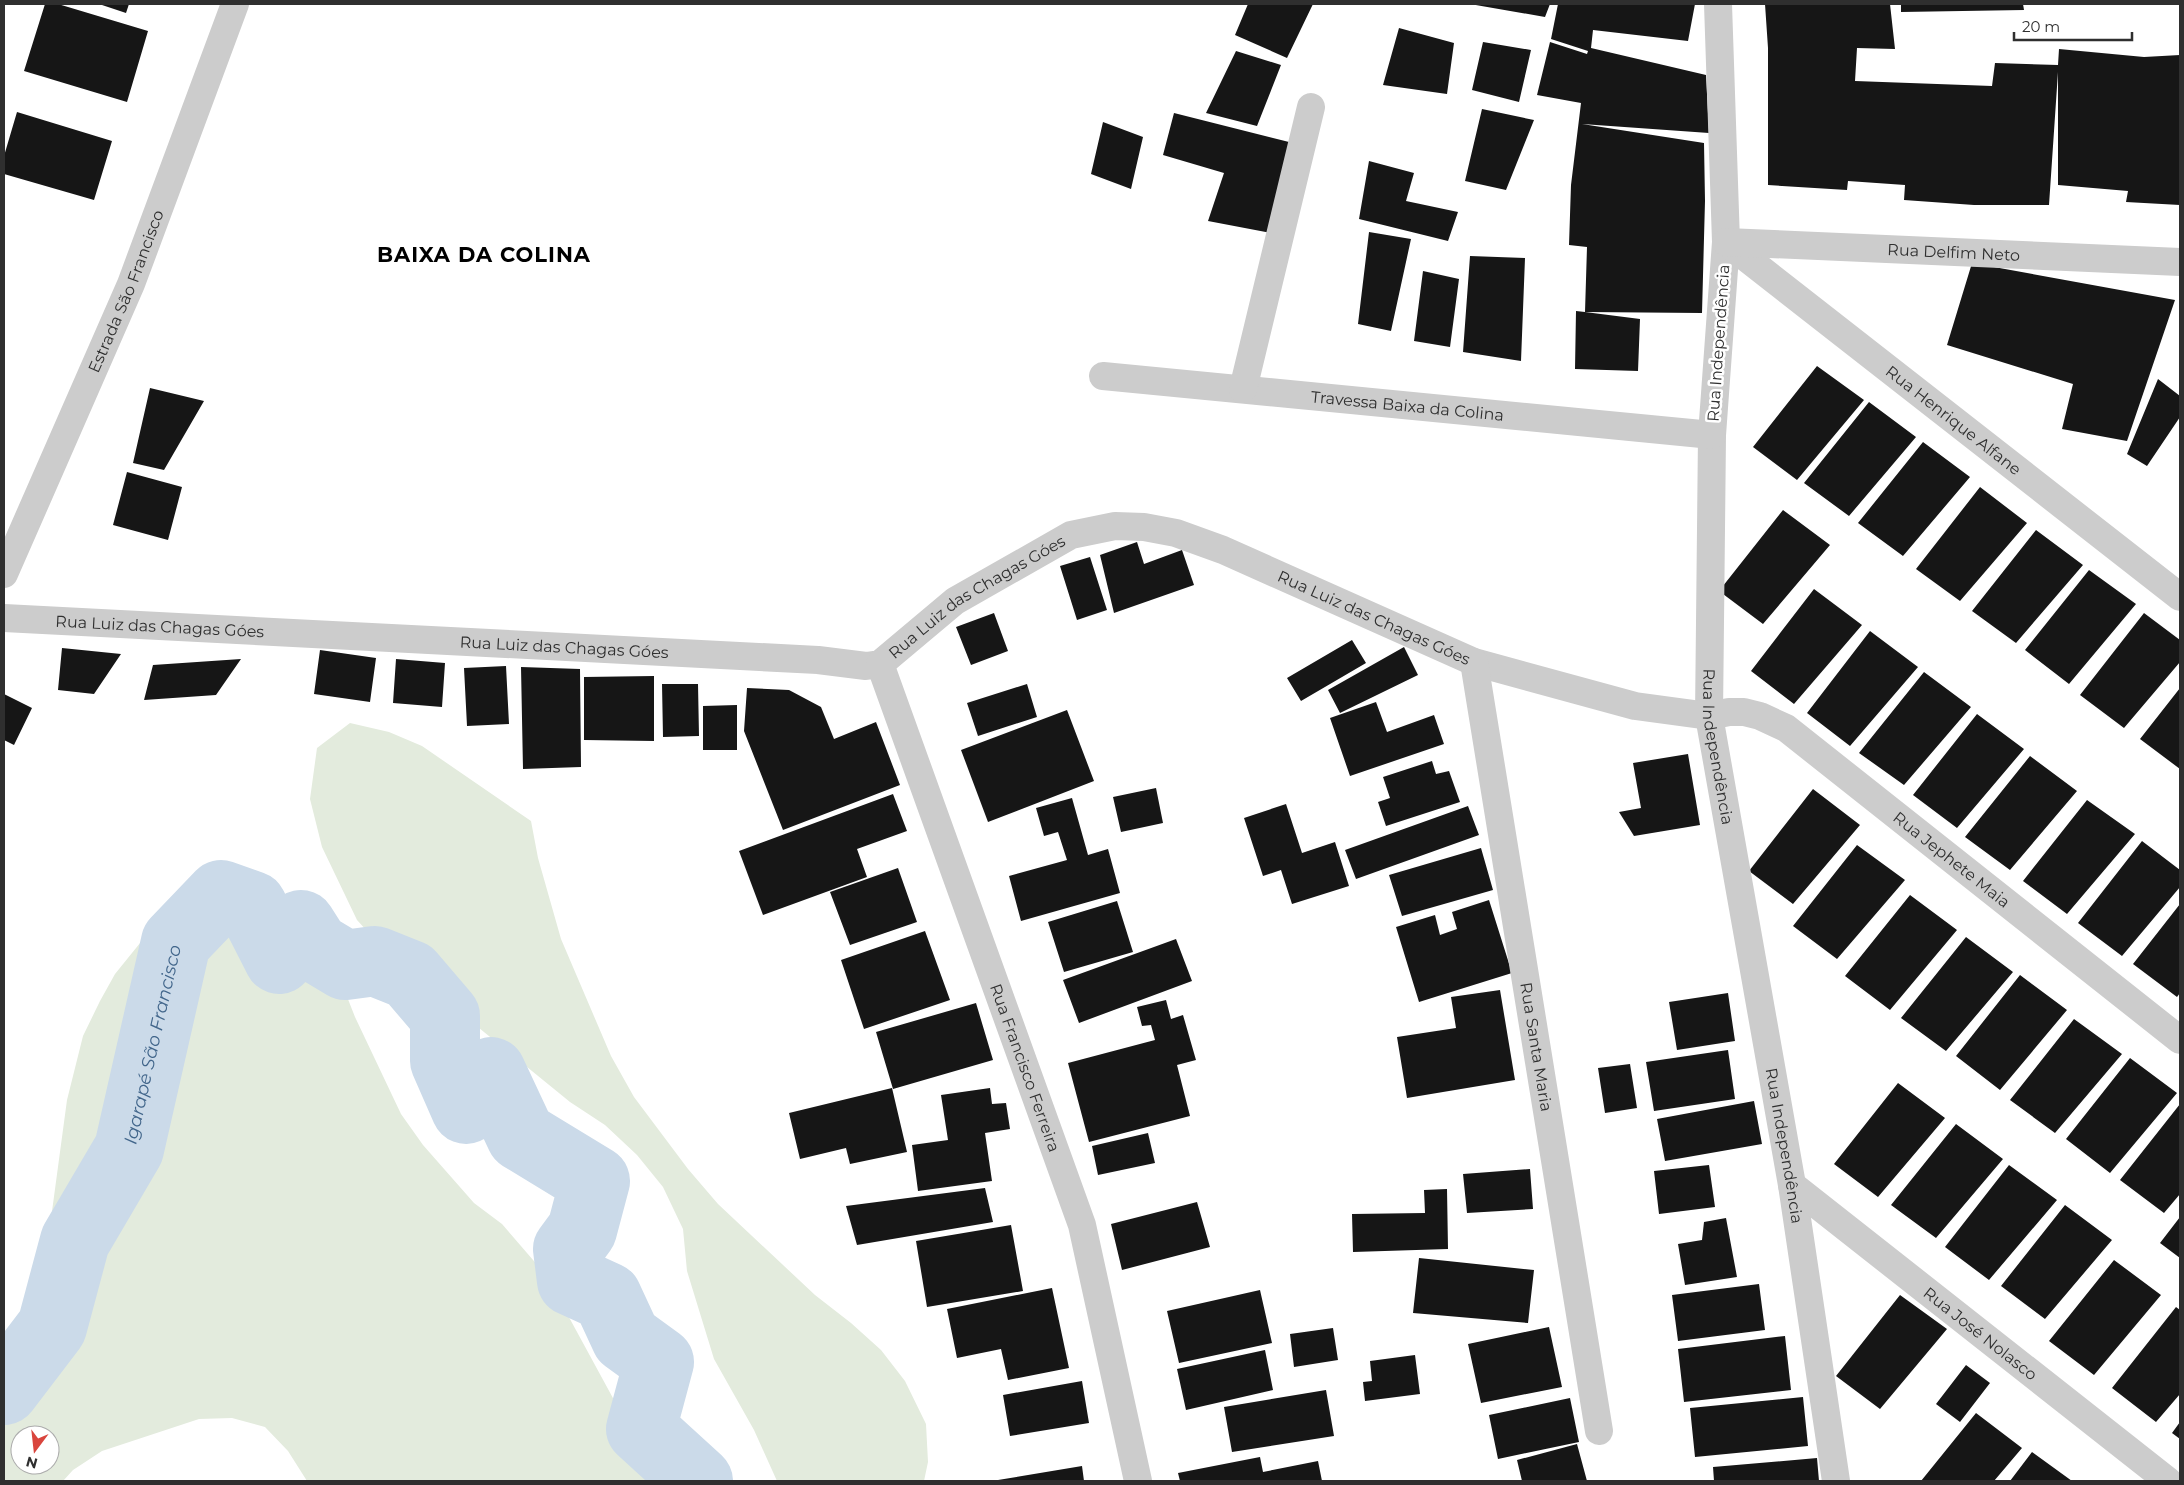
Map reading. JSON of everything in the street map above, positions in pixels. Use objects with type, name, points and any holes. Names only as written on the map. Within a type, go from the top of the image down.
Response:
[{"type":"street","name":"Estrada São Francisco","points":[[4,574],[131,284],[235,4]]},
{"type":"street","name":"Rua Independência","points":[[1718,4],[1726,242],[1712,435],[1709,716],[1792,1185],[1836,1481]]},
{"type":"street","points":[[1243,389],[1311,107]]},
{"type":"street","name":"Rua Delfim Neto","points":[[1726,242],[2180,262]]},
{"type":"street","name":"Rua Henrique Alfane","points":[[1726,242],[2180,598]]},
{"type":"street","name":"Travessa Baixa da Colina","points":[[1103,376],[1712,435]]},
{"type":"street","name":"Rua Luiz das Chagas Góes","points":[[4,618],[818,660],[866,666],[880,664],[955,601],[1071,535],[1115,526],[1144,527],[1176,533],[1223,550],[1474,662],[1635,706],[1709,716]]},
{"type":"street","name":"Rua Santa Maria","points":[[1474,662],[1599,1431]]},
{"type":"street","name":"Rua Francisco Ferreira","points":[[880,664],[1082,1225],[1138,1481]]},
{"type":"street","name":"Rua Jephete Maia","points":[[1709,716],[1729,712],[1744,712],[1760,716],[1786,728],[2180,1040]]},
{"type":"street","name":"Rua José Nolasco","points":[[1792,1185],[2168,1481]]},
{"type":"shaded area","points":[[350,723],[389,732],[422,746],[531,821],[538,858],[561,939],[611,1056],[634,1097],[688,1169],[718,1204],[815,1295],[851,1323],[881,1350],[905,1381],[926,1424],[928,1462],[924,1481],[777,1481],[754,1430],[714,1359],[687,1271],[683,1229],[663,1187],[637,1155],[605,1125],[570,1102],[387,953],[357,920],[322,847],[310,799],[317,748]]},
{"type":"shaded area","points":[[246,886],[280,893],[307,914],[342,984],[355,1017],[401,1114],[423,1145],[474,1203],[502,1224],[546,1275],[620,1411],[641,1442],[674,1481],[307,1481],[288,1451],[265,1427],[232,1418],[199,1419],[102,1451],[73,1470],[63,1481],[4,1481],[4,1344],[28,1315],[48,1241],[67,1100],[83,1036],[115,974],[153,927],[181,903],[209,892]]},
{"type":"building","points":[[45,4],[58,4],[148,31],[127,102],[24,71]]},
{"type":"building","points":[[99,4],[129,4],[126,13]]},
{"type":"building","points":[[1248,4],[1313,4],[1287,58],[1235,35]]},
{"type":"building","points":[[1470,4],[1550,4],[1545,17]]},
{"type":"building","points":[[1558,4],[1695,4],[1688,41],[1593,30],[1591,48],[1706,75],[1709,133],[1582,124],[1704,143],[1705,201],[1702,313],[1585,312],[1587,247],[1569,245],[1571,185],[1581,103],[1537,95],[1550,42],[1587,54],[1588,51],[1551,39]]},
{"type":"building","points":[[1765,4],[1890,4],[1895,49],[1857,48],[1855,81],[1992,86],[1995,63],[2058,65],[2059,49],[2144,57],[2180,55],[2180,205],[2126,202],[2128,191],[2058,185],[2058,72],[2049,205],[1974,205],[1904,200],[1905,185],[1848,181],[1847,190],[1768,185],[1768,48]]},
{"type":"building","points":[[1901,4],[2023,4],[2024,10],[1901,12]]},
{"type":"building","points":[[1399,28],[1454,43],[1447,94],[1383,85]]},
{"type":"building","points":[[1483,42],[1531,50],[1519,102],[1472,90]]},
{"type":"building","points":[[1236,51],[1281,65],[1257,126],[1206,113]]},
{"type":"building","points":[[1482,109],[1534,120],[1506,190],[1465,181]]},
{"type":"building","points":[[17,112],[112,141],[94,200],[4,174],[4,156]]},
{"type":"building","points":[[1174,113],[1289,142],[1271,233],[1208,221],[1224,173],[1163,155]]},
{"type":"building","points":[[1103,122],[1143,137],[1131,189],[1091,174]]},
{"type":"building","points":[[1369,161],[1414,173],[1406,201],[1458,212],[1448,241],[1359,219]]},
{"type":"building","points":[[1369,232],[1411,239],[1391,331],[1358,324]]},
{"type":"building","points":[[1470,256],[1525,258],[1521,361],[1463,352]]},
{"type":"building","points":[[1972,263],[2175,300],[2127,441],[2062,429],[2073,384],[1947,345]]},
{"type":"building","points":[[1423,271],[1459,279],[1450,347],[1414,341]]},
{"type":"building","points":[[1576,311],[1640,319],[1638,371],[1575,369]]},
{"type":"building","points":[[1817,366],[1864,400],[1797,480],[1753,447]]},
{"type":"building","points":[[2158,379],[2180,396],[2180,417],[2147,466],[2127,454]]},
{"type":"building","points":[[150,388],[204,401],[164,470],[133,463]]},
{"type":"building","points":[[1869,402],[1916,437],[1849,516],[1804,483]]},
{"type":"building","points":[[1923,442],[1970,477],[1903,556],[1858,523]]},
{"type":"building","points":[[127,472],[182,487],[168,540],[113,525]]},
{"type":"building","points":[[1980,487],[2027,523],[1960,601],[1916,569]]},
{"type":"building","points":[[1783,510],[1830,545],[1763,624],[1719,591]]},
{"type":"building","points":[[2036,530],[2083,565],[2016,643],[1972,611]]},
{"type":"building","points":[[1137,542],[1144,564],[1182,550],[1194,585],[1114,613],[1100,555]]},
{"type":"building","points":[[1090,557],[1107,610],[1077,620],[1060,566]]},
{"type":"building","points":[[2089,570],[2136,604],[2069,684],[2025,650]]},
{"type":"building","points":[[1814,589],[1862,625],[1794,704],[1751,671]]},
{"type":"building","points":[[994,613],[1008,651],[971,665],[956,627]]},
{"type":"building","points":[[2144,613],[2180,640],[2180,662],[2124,728],[2080,695]]},
{"type":"building","points":[[1870,631],[1918,667],[1850,746],[1807,713]]},
{"type":"building","points":[[1352,640],[1366,663],[1301,701],[1287,678]]},
{"type":"building","points":[[1404,647],[1418,675],[1340,713],[1328,690]]},
{"type":"building","points":[[62,648],[121,654],[94,694],[58,690]]},
{"type":"building","points":[[320,650],[376,658],[370,702],[314,694]]},
{"type":"building","points":[[241,659],[216,695],[144,700],[153,665]]},
{"type":"building","points":[[396,659],[445,663],[442,707],[393,703]]},
{"type":"building","points":[[506,666],[509,724],[467,726],[464,668]]},
{"type":"building","points":[[521,667],[580,669],[581,767],[523,769]]},
{"type":"building","points":[[1924,672],[1971,707],[1904,785],[1859,753]]},
{"type":"building","points":[[654,676],[654,741],[584,740],[584,677]]},
{"type":"building","points":[[662,684],[698,684],[699,736],[663,737]]},
{"type":"building","points":[[1027,684],[1037,717],[978,736],[967,703]]},
{"type":"building","points":[[747,688],[789,690],[821,707],[834,739],[876,722],[900,785],[783,830],[744,731]]},
{"type":"building","points":[[2180,688],[2180,769],[2140,739]]},
{"type":"building","points":[[4,694],[32,708],[14,745],[4,740]]},
{"type":"building","points":[[1376,702],[1387,732],[1434,715],[1444,744],[1350,776],[1330,718]]},
{"type":"building","points":[[737,705],[737,750],[703,750],[703,706]]},
{"type":"building","points":[[1067,710],[1094,781],[988,822],[961,750]]},
{"type":"building","points":[[1977,714],[2024,749],[1957,828],[1913,795]]},
{"type":"building","points":[[1688,754],[1700,825],[1634,836],[1619,812],[1641,808],[1633,763]]},
{"type":"building","points":[[2030,756],[2077,791],[2010,870],[1965,837]]},
{"type":"building","points":[[1432,761],[1436,774],[1449,771],[1460,802],[1386,826],[1378,802],[1390,798],[1383,777]]},
{"type":"building","points":[[1156,788],[1163,823],[1121,832],[1113,797]]},
{"type":"building","points":[[1813,789],[1860,825],[1793,904],[1749,871]]},
{"type":"building","points":[[893,794],[907,831],[857,849],[867,877],[763,915],[739,851]]},
{"type":"building","points":[[1072,798],[1088,855],[1108,849],[1120,893],[1021,921],[1009,876],[1067,860],[1058,832],[1044,836],[1036,808]]},
{"type":"building","points":[[2087,800],[2135,834],[2067,914],[2023,881]]},
{"type":"building","points":[[1286,804],[1302,853],[1335,842],[1349,886],[1292,904],[1281,870],[1263,876],[1244,818]]},
{"type":"building","points":[[1468,806],[1479,835],[1356,879],[1345,850]]},
{"type":"building","points":[[2142,841],[2180,870],[2180,887],[2122,956],[2078,923]]},
{"type":"building","points":[[1857,845],[1905,880],[1837,959],[1793,926]]},
{"type":"building","points":[[1481,848],[1493,890],[1402,916],[1389,875]]},
{"type":"building","points":[[898,868],[917,922],[850,945],[830,892]]},
{"type":"building","points":[[1910,895],[1957,930],[1890,1010],[1845,976]]},
{"type":"building","points":[[1489,900],[1512,973],[1419,1002],[1396,927],[1435,915],[1440,935],[1457,929],[1452,912]]},
{"type":"building","points":[[1117,901],[1133,952],[1064,972],[1048,922]]},
{"type":"building","points":[[2180,904],[2180,993],[2177,997],[2133,964]]},
{"type":"building","points":[[925,931],[950,1000],[864,1029],[841,960]]},
{"type":"building","points":[[1966,937],[2013,972],[1946,1051],[1901,1018]]},
{"type":"building","points":[[1176,939],[1192,981],[1079,1023],[1063,980]]},
{"type":"building","points":[[2020,975],[2067,1010],[2000,1090],[1956,1056]]},
{"type":"building","points":[[1500,990],[1515,1080],[1407,1098],[1397,1037],[1456,1028],[1451,997]]},
{"type":"building","points":[[1728,993],[1735,1041],[1677,1050],[1669,1002]]},
{"type":"building","points":[[1166,1000],[1171,1019],[1183,1015],[1196,1060],[1177,1065],[1190,1116],[1089,1142],[1068,1063],[1155,1040],[1151,1025],[1142,1026],[1137,1007]]},
{"type":"building","points":[[976,1003],[993,1060],[893,1089],[876,1032]]},
{"type":"building","points":[[2074,1019],[2122,1054],[2055,1133],[2010,1100]]},
{"type":"building","points":[[1728,1050],[1735,1099],[1654,1111],[1646,1062]]},
{"type":"building","points":[[2130,1058],[2177,1093],[2110,1173],[2066,1139]]},
{"type":"building","points":[[1630,1064],[1637,1108],[1605,1113],[1598,1068]]},
{"type":"building","points":[[1898,1083],[1945,1118],[1878,1197],[1834,1164]]},
{"type":"building","points":[[892,1088],[907,1152],[850,1164],[846,1148],[800,1159],[789,1113]]},
{"type":"building","points":[[990,1088],[992,1104],[1006,1103],[1010,1129],[985,1133],[992,1181],[918,1191],[912,1145],[948,1140],[941,1095]]},
{"type":"building","points":[[1754,1101],[1762,1144],[1665,1161],[1657,1119]]},
{"type":"building","points":[[2180,1104],[2180,1194],[2164,1213],[2120,1180]]},
{"type":"building","points":[[1956,1124],[2003,1159],[1936,1238],[1891,1205]]},
{"type":"building","points":[[1148,1133],[1155,1163],[1098,1175],[1092,1146]]},
{"type":"building","points":[[1709,1165],[1715,1207],[1659,1214],[1654,1171]]},
{"type":"building","points":[[2009,1165],[2057,1200],[1989,1280],[1945,1247]]},
{"type":"building","points":[[1530,1169],[1533,1209],[1467,1213],[1463,1174]]},
{"type":"building","points":[[985,1188],[993,1222],[857,1245],[846,1206]]},
{"type":"building","points":[[1447,1189],[1448,1249],[1353,1252],[1352,1214],[1425,1213],[1424,1190]]},
{"type":"building","points":[[1197,1202],[1210,1247],[1122,1270],[1111,1224]]},
{"type":"building","points":[[2065,1205],[2112,1240],[2045,1319],[2001,1286]]},
{"type":"building","points":[[2180,1217],[2180,1258],[2160,1243]]},
{"type":"building","points":[[1726,1218],[1737,1277],[1685,1285],[1678,1244],[1702,1240],[1704,1222]]},
{"type":"building","points":[[1011,1225],[1023,1291],[927,1307],[916,1241]]},
{"type":"building","points":[[1419,1258],[1534,1270],[1528,1323],[1413,1313]]},
{"type":"building","points":[[2114,1260],[2161,1295],[2094,1375],[2049,1341]]},
{"type":"building","points":[[1759,1284],[1765,1330],[1678,1341],[1672,1295]]},
{"type":"building","points":[[1052,1288],[1069,1368],[1008,1380],[1001,1349],[957,1358],[947,1309]]},
{"type":"building","points":[[1260,1290],[1272,1343],[1179,1363],[1167,1311]]},
{"type":"building","points":[[1900,1295],[1947,1329],[1880,1409],[1836,1376]]},
{"type":"building","points":[[2176,1307],[2180,1310],[2180,1394],[2156,1422],[2112,1388]]},
{"type":"building","points":[[1549,1327],[1562,1387],[1481,1403],[1468,1344]]},
{"type":"building","points":[[1333,1328],[1338,1360],[1294,1367],[1290,1334]]},
{"type":"building","points":[[1785,1336],[1791,1390],[1684,1402],[1678,1349]]},
{"type":"building","points":[[1265,1350],[1273,1390],[1186,1410],[1177,1369]]},
{"type":"building","points":[[1415,1355],[1420,1394],[1365,1401],[1363,1382],[1372,1381],[1370,1361]]},
{"type":"building","points":[[1966,1365],[1990,1383],[1960,1422],[1936,1404]]},
{"type":"building","points":[[1082,1381],[1089,1423],[1010,1436],[1003,1395]]},
{"type":"building","points":[[1326,1390],[1334,1436],[1232,1452],[1224,1407]]},
{"type":"building","points":[[1803,1397],[1808,1446],[1695,1457],[1690,1408]]},
{"type":"building","points":[[1570,1398],[1579,1442],[1498,1459],[1489,1415]]},
{"type":"building","points":[[1976,1413],[2022,1448],[1994,1481],[1921,1481]]},
{"type":"building","points":[[2180,1422],[2180,1439],[2172,1433]]},
{"type":"building","points":[[1577,1444],[1587,1481],[1522,1481],[1517,1460]]},
{"type":"building","points":[[2032,1452],[2072,1481],[2010,1481]]},
{"type":"building","points":[[1260,1457],[1263,1472],[1318,1461],[1322,1481],[1180,1481],[1178,1473]]},
{"type":"building","points":[[1817,1458],[1819,1481],[1714,1481],[1713,1467]]},
{"type":"building","points":[[1082,1466],[1084,1481],[998,1481],[998,1480]]},
{"type":"waterway","name":"Igarapé São Francisco","points":[[4,1390],[52,1327],[75,1241],[129,1149],[176,942],[221,895],[252,906],[279,959],[301,925],[315,947],[345,965],[375,961],[410,975],[445,1016],[445,1061],[466,1109],[491,1072],[521,1136],[595,1181],[582,1230],[568,1249],[572,1281],[607,1297],[626,1338],[659,1362],[641,1429],[698,1481]]},
{"type":"district","name":"BAIXA DA COLINA","points":[[484,255]]}]
